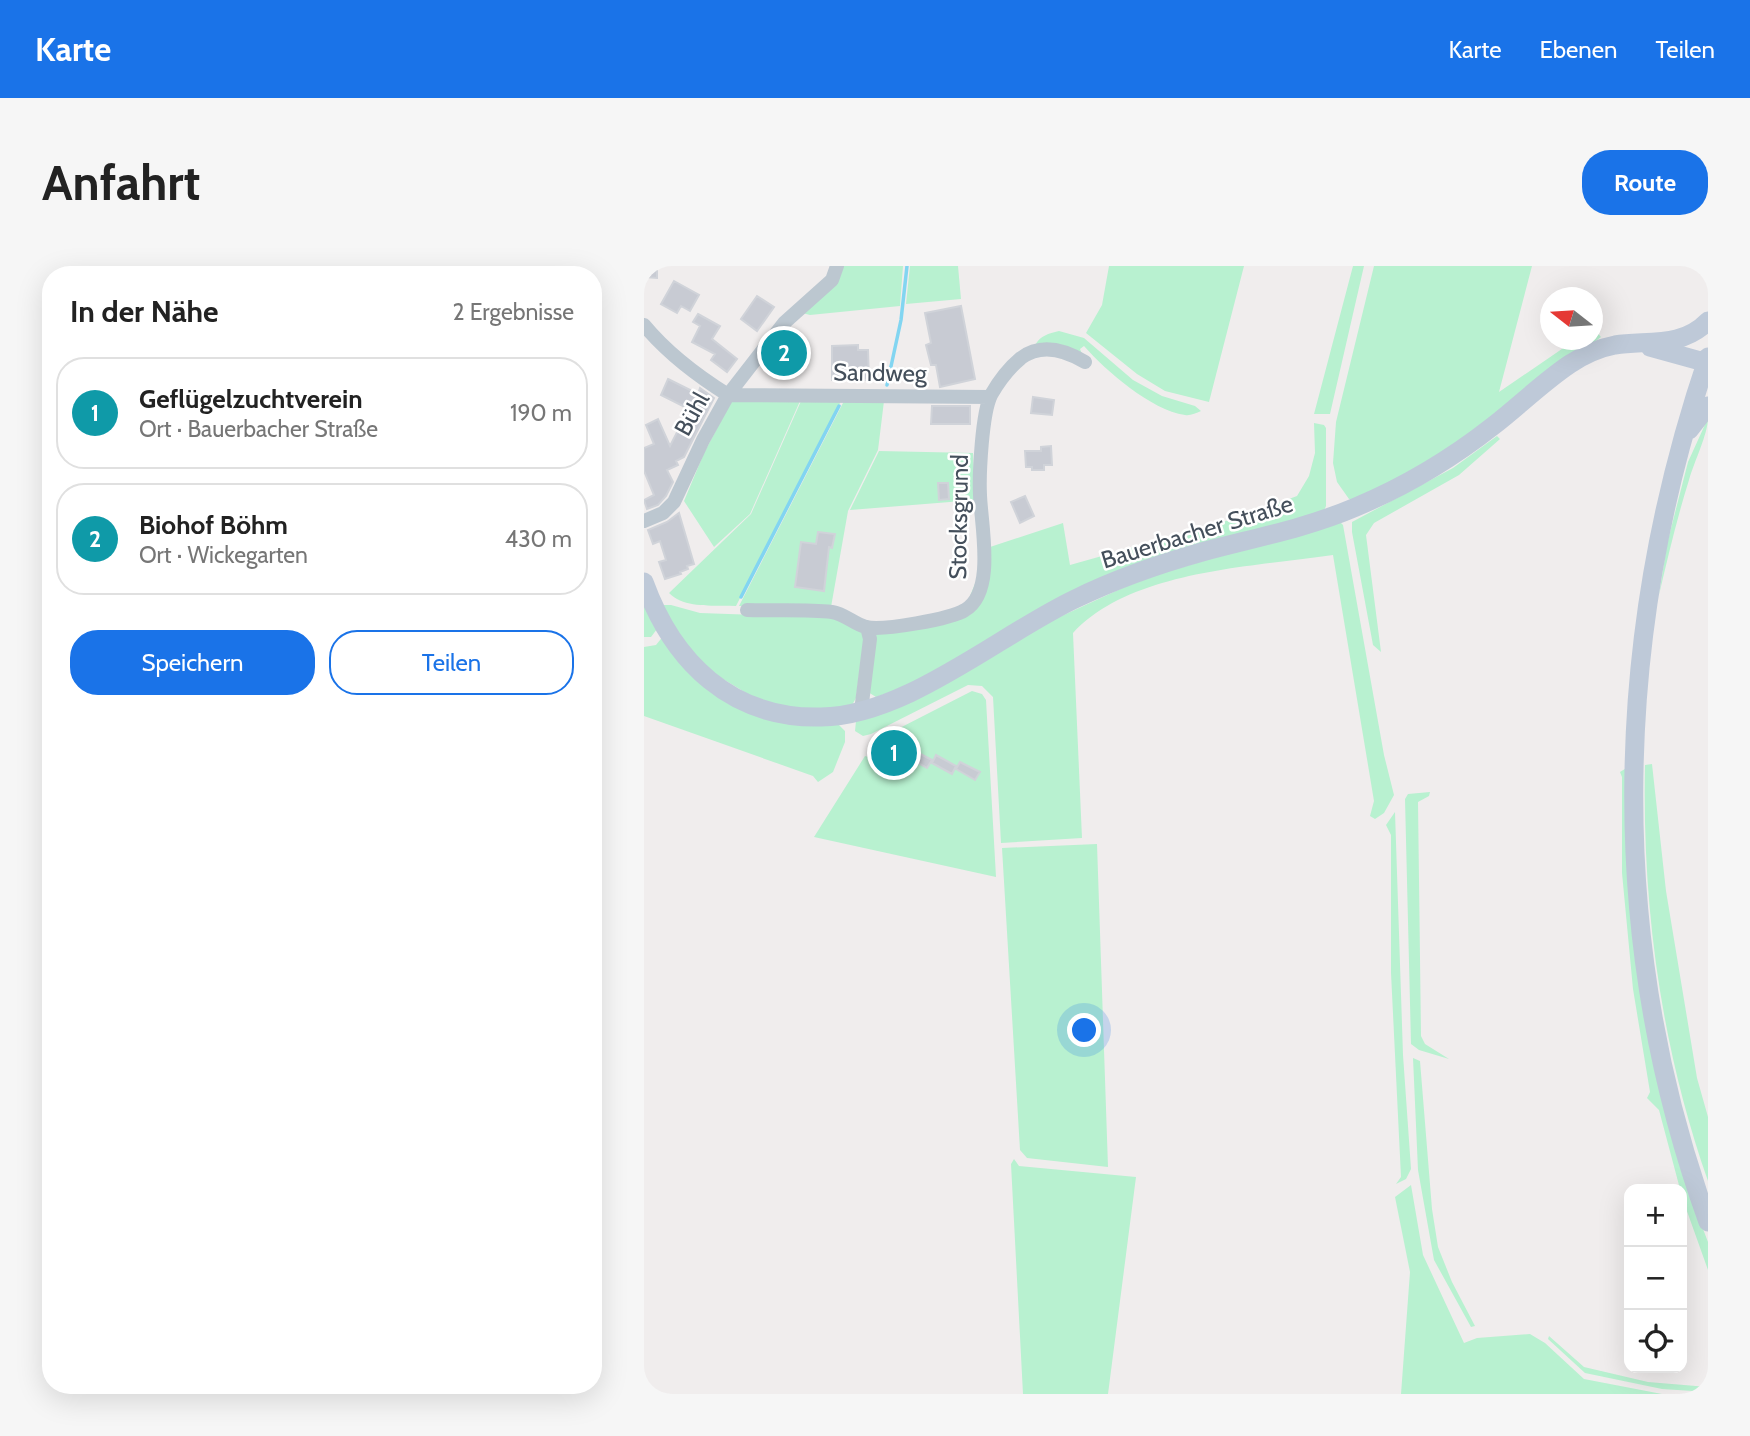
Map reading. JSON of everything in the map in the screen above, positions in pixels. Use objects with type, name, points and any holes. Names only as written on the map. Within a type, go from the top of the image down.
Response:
[{"type":"street","points":[[728,395],[784,323],[832,280],[837,266]]},
{"type":"street","name":"Bauerbacher Straße","points":[[644,582],[671,639],[694,667],[728,694],[754,706],[797,716],[830,717],[861,711],[891,702],[1048,612],[1116,581],[1187,556],[1320,520],[1395,489],[1462,449],[1552,377],[1584,356],[1618,344],[1675,340],[1708,321]]},
{"type":"street","name":"Bühl","points":[[644,325],[659,343],[689,369],[728,395],[702,440],[674,502],[663,513],[644,521]]},
{"type":"street","name":"Bühl","points":[[644,340],[659,343]]},
{"type":"street","points":[[1639,344],[1707,361],[1682,439],[1659,530],[1644,621],[1635,726],[1634,842],[1645,965],[1659,1046],[1687,1160],[1708,1222]]},
{"type":"street","name":"Stocksgrund","points":[[747,610],[833,612],[867,627],[920,623],[963,611],[977,598],[982,583],[984,566],[979,463],[990,397],[1011,366],[1030,351],[1054,349],[1085,362]]},
{"type":"street","name":"Sandweg","points":[[728,395],[990,397]]},
{"type":"street","points":[[1682,439],[1708,406]]},
{"type":"street","points":[[861,711],[870,639],[867,627]]},
{"type":"green space","points":[[840,266],[903,266],[900,306],[810,315],[802,313]]},
{"type":"green space","points":[[910,266],[958,266],[961,299],[906,304]]},
{"type":"green space","points":[[1109,266],[1244,266],[1209,402],[1165,391],[1137,374],[1086,333],[1102,305]]},
{"type":"green space","points":[[1353,266],[1364,266],[1330,414],[1314,414]]},
{"type":"green space","points":[[1374,266],[1532,266],[1499,392],[1560,350],[1584,350],[1447,454],[1361,500],[1349,499],[1337,482],[1333,463],[1336,422]]},
{"type":"green space","points":[[1059,331],[1084,338],[1133,380],[1162,396],[1195,406],[1201,411],[1185,415],[1158,406],[1117,378],[1084,346],[1080,349],[1082,354],[1035,345],[1042,337]]},
{"type":"green space","points":[[732,400],[800,401],[750,514],[714,547],[684,501],[704,453]]},
{"type":"green space","points":[[801,401],[841,401],[736,606],[691,604],[676,598],[669,593],[751,514]]},
{"type":"green space","points":[[844,401],[884,401],[878,450],[848,511],[831,607],[739,606]]},
{"type":"green space","points":[[1708,418],[1659,595],[1667,544],[1688,462]]},
{"type":"green space","points":[[1314,423],[1326,428],[1326,506],[1323,513],[1161,559],[910,685],[876,697],[868,692],[872,631],[961,618],[990,547],[1063,523],[1070,565],[1240,517],[1297,496],[1309,476],[1315,453]]},
{"type":"green space","points":[[1497,436],[1500,439],[1459,475],[1374,523],[1366,535],[1381,652],[1373,645],[1352,522],[1453,468]]},
{"type":"green space","points":[[879,451],[973,453],[975,500],[850,510]]},
{"type":"green space","points":[[1339,521],[1343,525],[1384,755],[1394,795],[1384,813],[1375,819],[1370,816],[1374,801],[1333,555],[1230,568],[1159,584],[1127,596],[1098,612],[1073,633],[1082,838],[1001,843],[993,697],[982,686],[968,685],[871,734],[863,736],[855,731],[856,721],[1029,631],[1142,579]]},
{"type":"green space","points":[[644,601],[657,629],[651,637],[644,637]]},
{"type":"green space","points":[[661,605],[700,613],[839,618],[862,632],[864,637],[856,698],[851,707],[829,711],[766,705],[698,664]]},
{"type":"green space","points":[[664,635],[704,683],[838,724],[845,731],[845,742],[833,772],[818,782],[813,776],[644,716],[644,647],[656,645]]},
{"type":"green space","points":[[972,691],[982,694],[986,700],[996,877],[814,837],[865,756],[879,760],[886,735]]},
{"type":"green space","points":[[1652,764],[1666,891],[1697,1078],[1708,1117],[1708,1181],[1678,1079],[1651,924],[1645,765]]},
{"type":"green space","points":[[1628,767],[1632,881],[1693,1203],[1708,1242],[1708,1270],[1687,1211],[1687,1184],[1679,1184],[1659,1110],[1647,1098],[1650,1092],[1633,989],[1622,873],[1620,772]]},
{"type":"green space","points":[[1430,792],[1429,796],[1418,802],[1421,1036],[1425,1044],[1449,1059],[1419,1050],[1411,1044],[1405,799],[1408,794]]},
{"type":"green space","points":[[1395,812],[1403,1055],[1411,1169],[1406,1179],[1396,1184],[1401,1177],[1391,973],[1391,835],[1386,825]]},
{"type":"green space","points":[[1097,844],[1108,1167],[1027,1158],[1020,1150],[1002,848]]},
{"type":"green space","points":[[1413,1058],[1420,1061],[1432,1209],[1438,1247],[1452,1282],[1475,1326],[1471,1327],[1434,1260],[1418,1170]]},
{"type":"green space","points":[[1014,1159],[1019,1166],[1136,1177],[1108,1394],[1023,1394],[1011,1164]]},
{"type":"green space","points":[[1411,1185],[1423,1255],[1464,1343],[1477,1338],[1530,1334],[1545,1343],[1584,1379],[1662,1394],[1401,1394],[1410,1272],[1395,1197]]},
{"type":"green space","points":[[1549,1336],[1584,1367],[1648,1382],[1708,1387],[1708,1392],[1662,1389],[1585,1373],[1548,1339]]},
{"type":"building","points":[[644,266],[657,266],[657,278],[644,277]]},
{"type":"building","points":[[674,281],[699,295],[690,311],[681,306],[677,313],[661,304]]},
{"type":"building","points":[[757,296],[774,307],[757,331],[741,319]]},
{"type":"building","points":[[961,306],[975,379],[940,387],[936,365],[931,365],[926,345],[931,343],[925,313]]},
{"type":"building","points":[[698,314],[720,326],[712,339],[737,359],[727,372],[711,360],[715,354],[692,342],[700,326],[693,322]]},
{"type":"building","points":[[785,337],[801,349],[785,370],[769,358]]},
{"type":"building","points":[[858,345],[858,350],[868,350],[869,380],[832,380],[832,346]]},
{"type":"building","points":[[668,379],[698,394],[700,388],[714,398],[684,457],[676,461],[678,465],[667,470],[673,482],[666,496],[658,505],[647,509],[644,500],[654,495],[644,471],[644,448],[654,444],[646,425],[658,419],[670,446],[689,409],[661,395]]},
{"type":"building","points":[[1033,397],[1054,400],[1052,415],[1031,413]]},
{"type":"building","points":[[932,406],[970,406],[970,424],[931,424]]},
{"type":"building","points":[[1051,446],[1052,465],[1044,465],[1044,470],[1026,467],[1025,451],[1041,451],[1041,447]]},
{"type":"building","points":[[938,483],[948,483],[949,499],[939,500]]},
{"type":"building","points":[[1025,496],[1034,516],[1020,523],[1011,502]]},
{"type":"building","points":[[679,513],[694,564],[687,566],[688,569],[680,572],[681,574],[665,579],[659,562],[666,560],[660,541],[653,544],[648,530],[667,522]]},
{"type":"building","points":[[818,532],[835,534],[832,548],[829,547],[824,591],[795,587],[801,542],[816,544]]},
{"type":"building","points":[[886,742],[911,749],[932,760],[927,768],[904,755],[902,764],[881,759]]},
{"type":"building","points":[[936,755],[956,766],[952,774],[932,763]]},
{"type":"building","points":[[960,762],[980,772],[975,780],[956,769]]},
{"type":"waterway","points":[[887,385],[901,320],[907,266]]},
{"type":"waterway","points":[[741,597],[839,406]]},
{"type":"place","name":"Biohof Böhm","points":[[784,353]]},
{"type":"place","name":"Geflügelzuchtverein","points":[[894,753]]}]
